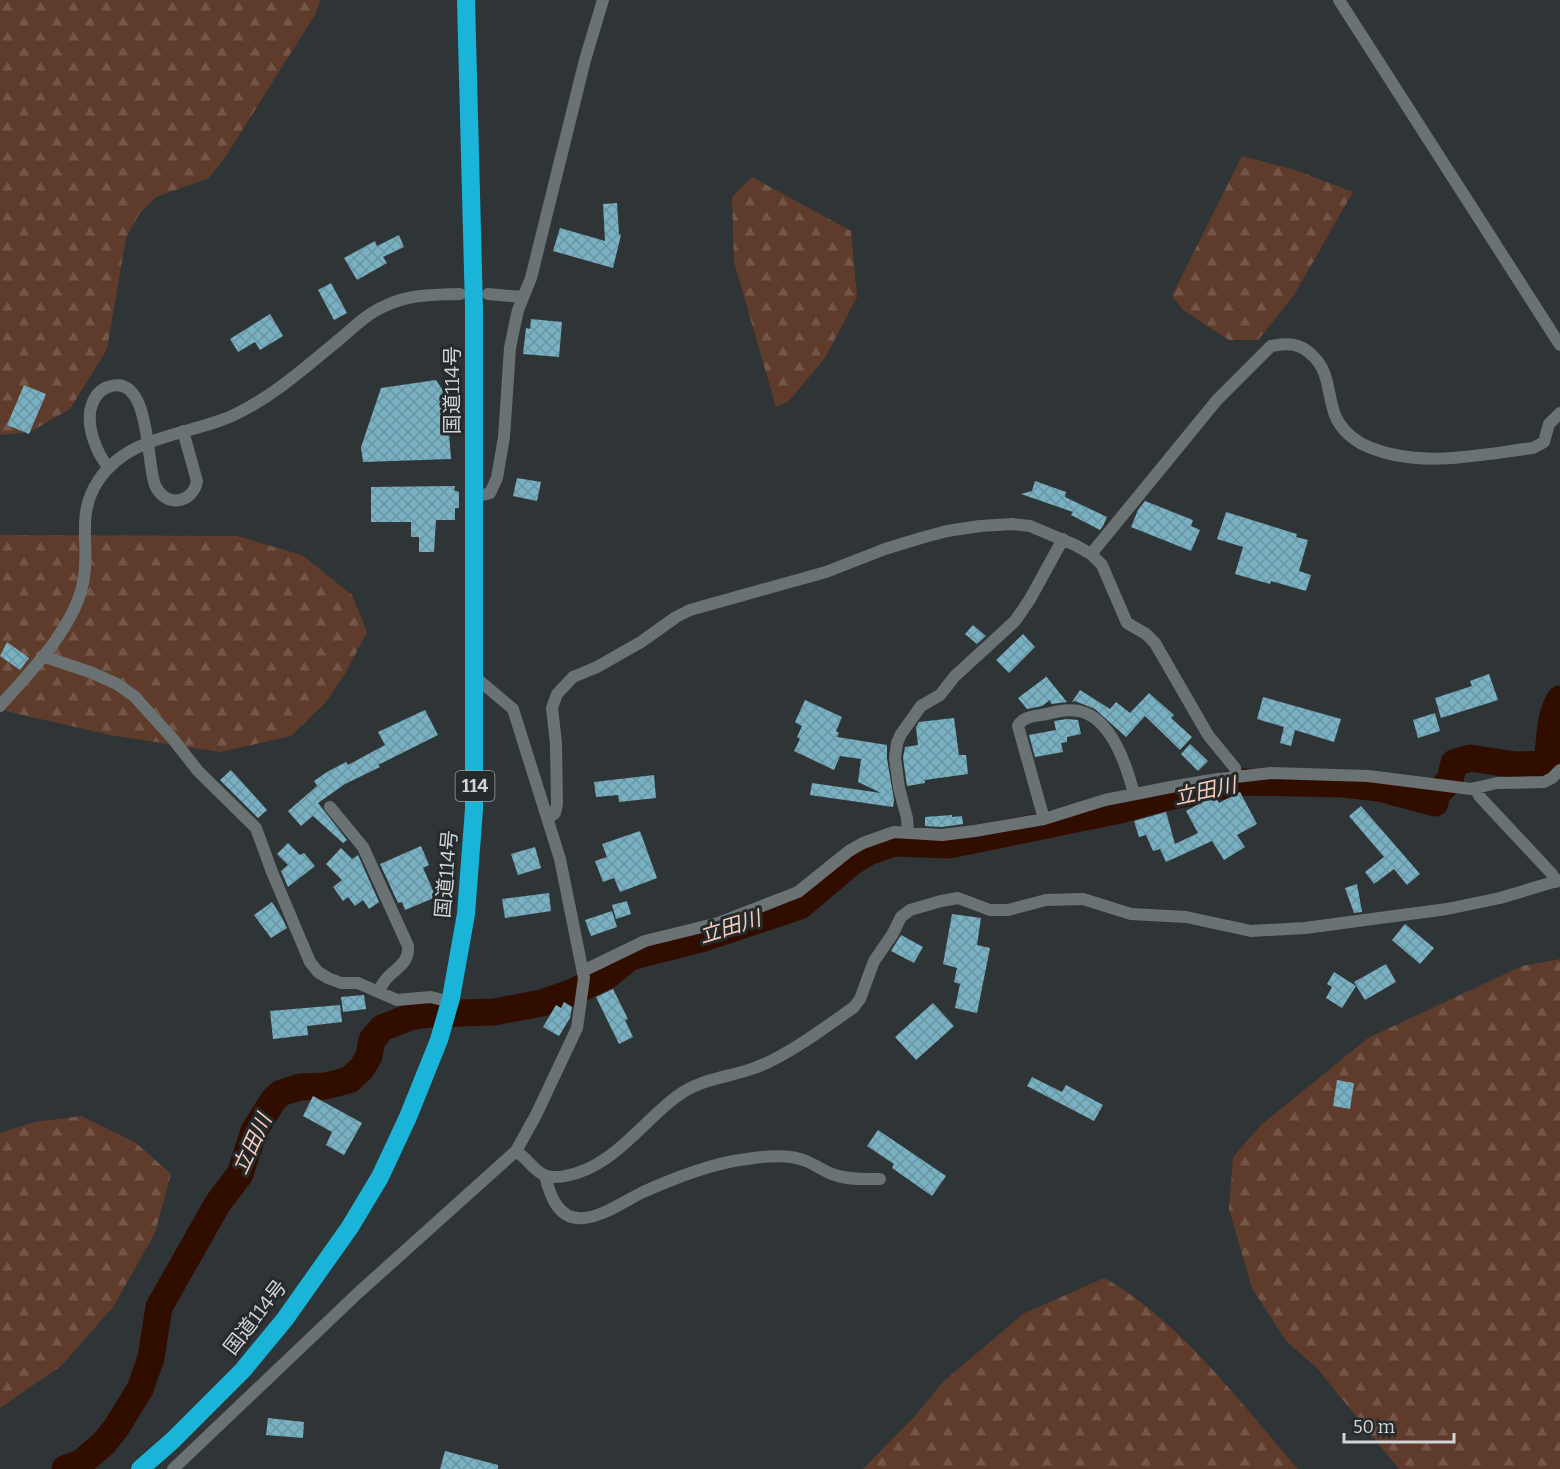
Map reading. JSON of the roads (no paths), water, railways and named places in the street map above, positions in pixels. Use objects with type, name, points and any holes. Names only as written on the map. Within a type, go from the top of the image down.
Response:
[{"type":"highway","name":"国道114号","points":[[140,1469],[243,1370],[285,1319],[350,1227],[380,1177],[408,1117],[439,1040],[450,1002],[466,914],[474,809],[474,309],[466,0]]},
{"type":"street","points":[[475,497],[490,493],[496,478],[504,437],[510,348],[518,310],[531,278],[585,60],[603,0]]},
{"type":"street","points":[[1339,0],[1560,345]]},
{"type":"street","points":[[0,706],[59,634],[79,596],[84,581],[86,507],[93,489],[108,467],[127,453],[148,443],[232,416],[272,394],[382,306],[401,298],[460,294]]},
{"type":"street","points":[[488,294],[522,297]]},
{"type":"street","points":[[1091,554],[1217,400],[1271,346],[1293,344],[1303,348],[1322,364],[1334,414],[1340,426],[1346,433],[1362,443],[1386,453],[1427,460],[1533,448],[1544,442],[1549,424],[1560,413]]},
{"type":"street","points":[[108,467],[99,455],[90,422],[92,405],[102,389],[114,385],[122,386],[134,393],[142,415],[156,487],[168,499],[181,501],[190,495],[197,481],[183,431]]},
{"type":"street","points":[[548,819],[555,813],[557,804],[556,743],[552,708],[557,694],[573,677],[597,667],[641,642],[690,610],[826,572],[885,549],[947,531],[1012,524],[1030,526],[1063,539],[1091,554],[1102,565],[1127,623],[1146,634],[1155,643],[1208,735],[1235,768],[1236,777]]},
{"type":"street","points":[[908,832],[895,758],[901,734],[921,705],[940,695],[955,676],[1015,621],[1030,599],[1063,539]]},
{"type":"street","points":[[42,656],[117,684],[140,702],[198,771],[256,828],[272,872],[314,968],[318,972],[335,981],[347,984],[358,983],[397,1000],[431,997],[450,1002]]},
{"type":"street","points":[[173,1469],[357,1293],[516,1151],[536,1115],[577,1028],[582,1003],[583,971],[560,859],[513,709],[475,677]]},
{"type":"street","points":[[1044,819],[1018,726],[1024,718],[1061,710],[1076,710],[1096,720],[1115,742],[1125,760],[1134,794]]},
{"type":"street","points":[[583,971],[645,941],[718,923],[798,892],[849,851],[863,843],[894,832],[942,835],[1044,819],[1105,800],[1134,794],[1272,773],[1368,776],[1471,789],[1497,783],[1544,782],[1560,770]]},
{"type":"street","points":[[516,1151],[537,1172],[545,1176],[564,1177],[598,1164],[611,1156],[654,1115],[688,1088],[770,1061],[854,1007],[860,999],[874,961],[901,917],[910,910],[924,906],[958,898],[990,910],[1008,910],[1046,900],[1083,899],[1131,914],[1186,917],[1251,931],[1305,928],[1447,909],[1500,898],[1558,881],[1480,797],[1475,788]]},
{"type":"street","points":[[330,807],[363,847],[408,946],[409,954],[406,961],[384,979],[379,992]]},
{"type":"street","points":[[545,1176],[554,1205],[569,1216],[584,1218],[599,1214],[660,1185],[707,1169],[747,1159],[787,1157],[804,1160],[835,1175],[880,1179]]},
{"type":"waterway","name":"立田川","points":[[65,1469],[81,1463],[104,1443],[140,1389],[151,1358],[159,1307],[218,1203],[240,1174],[254,1131],[274,1099],[281,1093],[300,1087],[326,1086],[349,1080],[362,1068],[369,1056],[372,1040],[382,1028],[410,1017],[429,1014],[494,1012],[542,1003],[573,992],[608,975],[630,957],[701,939],[800,906],[852,862],[868,852],[894,843],[949,845],[1242,782],[1343,784],[1379,788],[1435,803],[1436,795],[1450,780],[1454,763],[1470,758],[1516,765],[1546,764],[1553,714],[1560,699]]}]
